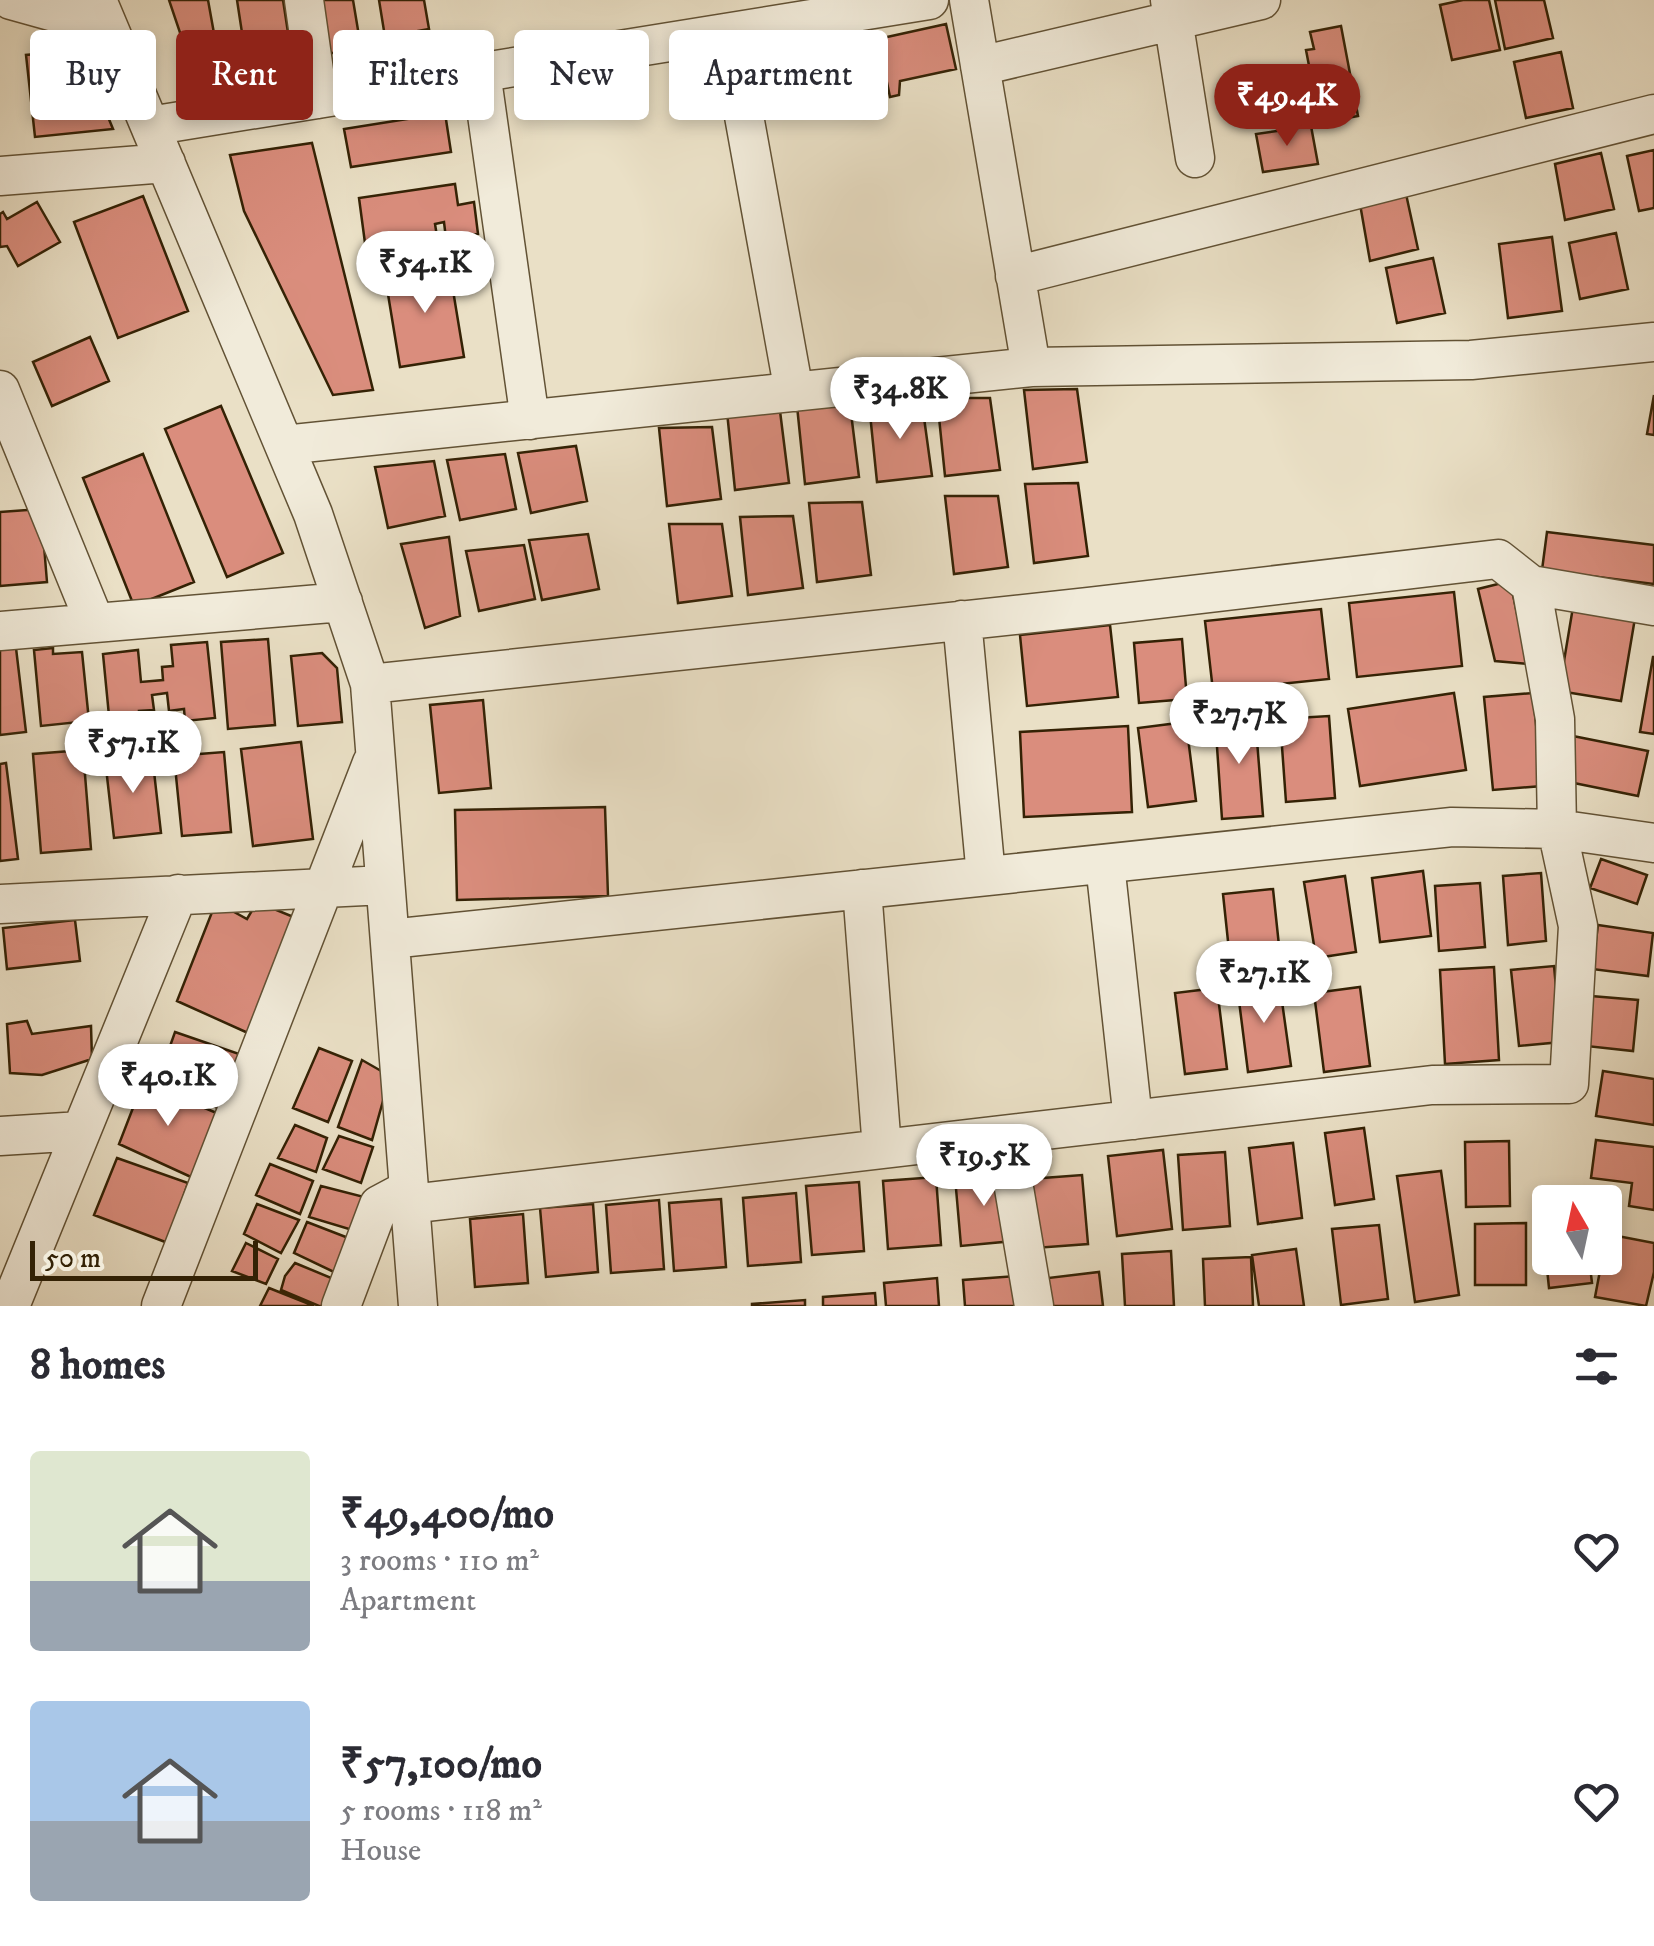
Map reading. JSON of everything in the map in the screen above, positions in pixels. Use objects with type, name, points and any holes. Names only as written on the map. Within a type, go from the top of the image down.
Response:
[{"type":"street","points":[[10,0],[103,13],[312,514],[370,684],[418,1306]]},
{"type":"street","points":[[304,0],[318,99]]},
{"type":"street","points":[[747,30],[930,0]]},
{"type":"street","points":[[969,0],[1030,367]]},
{"type":"street","points":[[980,66],[1172,10],[1261,0]]},
{"type":"street","points":[[1172,10],[1195,158]]},
{"type":"street","points":[[494,70],[669,42]]},
{"type":"street","points":[[150,126],[333,97]]},
{"type":"street","points":[[1015,276],[1654,114]]},
{"type":"street","points":[[488,120],[530,420]]},
{"type":"street","points":[[745,120],[794,392]]},
{"type":"street","points":[[0,176],[166,162]]},
{"type":"street","points":[[284,445],[1030,367],[1471,360],[1654,342]]},
{"type":"street","points":[[0,390],[95,624]]},
{"type":"street","points":[[370,684],[1498,559],[1531,584],[1654,606]]},
{"type":"street","points":[[341,1306],[379,1206],[410,1197],[882,1149],[1432,1085],[1569,1084],[1578,926],[1557,828],[1556,719],[1531,584]]},
{"type":"street","points":[[0,632],[342,602]]},
{"type":"street","points":[[962,620],[986,876]]},
{"type":"street","points":[[161,1306],[375,755]]},
{"type":"street","points":[[390,939],[1452,828],[1557,828],[1654,844]]},
{"type":"street","points":[[1105,864],[1133,1120]]},
{"type":"street","points":[[0,904],[385,884]]},
{"type":"street","points":[[862,890],[882,1149]]},
{"type":"street","points":[[10,1306],[178,894]]},
{"type":"street","points":[[0,1136],[81,1131]]},
{"type":"street","points":[[1005,1135],[1034,1306]]},
{"type":"building","points":[[169,0],[208,0],[213,30],[179,30]]},
{"type":"building","points":[[237,0],[283,0],[288,30],[242,30]]},
{"type":"building","points":[[312,0],[353,0],[358,30],[333,30],[333,53],[321,55]]},
{"type":"building","points":[[379,0],[424,0],[429,29],[384,30]]},
{"type":"building","points":[[1489,0],[1500,50],[1452,60],[1440,5]]},
{"type":"building","points":[[1495,0],[1544,0],[1553,38],[1505,49]]},
{"type":"building","points":[[946,24],[956,69],[900,81],[899,95],[890,97],[888,37]]},
{"type":"building","points":[[1341,26],[1358,116],[1320,123],[1306,50],[1314,49],[1310,32]]},
{"type":"building","points":[[1561,52],[1573,108],[1526,118],[1514,62]]},
{"type":"building","points":[[26,55],[30,55],[30,91]]},
{"type":"building","points":[[33,120],[109,120],[113,129],[35,137]]},
{"type":"building","points":[[401,120],[446,120],[451,152],[351,167],[344,129]]},
{"type":"building","points":[[1311,126],[1318,164],[1263,172],[1256,134]]},
{"type":"building","points":[[312,143],[373,390],[333,395],[244,211],[230,155]]},
{"type":"building","points":[[1654,150],[1654,208],[1639,211],[1627,156]]},
{"type":"building","points":[[1601,153],[1614,209],[1565,220],[1555,164]]},
{"type":"building","points":[[455,184],[458,205],[474,202],[478,234],[463,236],[463,245],[447,247],[444,222],[435,224],[438,243],[428,244],[426,249],[367,258],[359,198]]},
{"type":"building","points":[[1406,194],[1418,249],[1370,261],[1360,204]]},
{"type":"building","points":[[143,196],[188,311],[118,338],[74,222]]},
{"type":"building","points":[[37,202],[60,242],[18,266],[7,246],[0,247],[0,214],[3,212],[7,219]]},
{"type":"building","points":[[1616,233],[1628,289],[1580,299],[1569,243]]},
{"type":"building","points":[[1552,237],[1562,311],[1508,318],[1499,244]]},
{"type":"building","points":[[1433,258],[1445,313],[1397,323],[1386,268]]},
{"type":"building","points":[[449,266],[464,357],[400,367],[385,276]]},
{"type":"building","points":[[90,337],[109,381],[52,406],[33,362]]},
{"type":"building","points":[[1077,389],[1087,462],[1033,469],[1024,390]]},
{"type":"building","points":[[1654,395],[1654,435],[1647,434]]},
{"type":"building","points":[[937,398],[990,398],[1000,470],[945,476]]},
{"type":"building","points":[[922,403],[932,476],[877,482],[869,404]]},
{"type":"building","points":[[850,405],[859,477],[805,484],[797,406]]},
{"type":"building","points":[[221,406],[283,553],[227,577],[165,429]]},
{"type":"building","points":[[780,411],[789,483],[735,490],[727,412]]},
{"type":"building","points":[[712,427],[721,499],[667,506],[659,428]]},
{"type":"building","points":[[576,446],[587,501],[531,513],[518,453]]},
{"type":"building","points":[[143,454],[194,582],[134,606],[83,478]]},
{"type":"building","points":[[505,454],[516,509],[460,520],[447,460]]},
{"type":"building","points":[[434,461],[445,516],[388,528],[375,467]]},
{"type":"building","points":[[1078,483],[1088,556],[1034,563],[1025,484]]},
{"type":"building","points":[[945,496],[998,496],[1008,567],[954,574]]},
{"type":"building","points":[[862,502],[871,575],[817,582],[809,503]]},
{"type":"building","points":[[41,509],[47,582],[0,586],[0,512]]},
{"type":"building","points":[[793,516],[803,588],[748,595],[740,517]]},
{"type":"building","points":[[669,524],[722,524],[732,596],[678,603]]},
{"type":"building","points":[[1547,532],[1654,545],[1654,584],[1542,570]]},
{"type":"building","points":[[588,534],[599,589],[542,600],[529,540]]},
{"type":"building","points":[[449,537],[460,616],[425,628],[401,544]]},
{"type":"building","points":[[524,545],[535,599],[479,611],[466,551]]},
{"type":"building","points":[[1510,581],[1528,664],[1495,661],[1478,589]]},
{"type":"building","points":[[1454,592],[1462,666],[1357,677],[1349,603]]},
{"type":"building","points":[[1573,607],[1635,618],[1621,701],[1559,691]]},
{"type":"building","points":[[1321,609],[1329,679],[1213,691],[1205,621]]},
{"type":"building","points":[[1110,625],[1118,697],[1027,706],[1020,635]]},
{"type":"building","points":[[268,639],[275,725],[228,729],[221,642]]},
{"type":"building","points":[[1182,639],[1187,699],[1139,703],[1134,643]]},
{"type":"building","points":[[207,642],[215,718],[185,721],[184,709],[169,711],[167,693],[152,695],[154,710],[139,711],[140,722],[110,726],[103,654],[138,650],[141,682],[163,680],[162,667],[173,666],[171,645]]},
{"type":"building","points":[[16,648],[26,732],[0,735],[0,650]]},
{"type":"building","points":[[53,648],[53,654],[82,652],[89,721],[41,726],[34,650]]},
{"type":"building","points":[[322,653],[337,668],[342,722],[298,726],[291,656]]},
{"type":"building","points":[[1654,657],[1654,734],[1640,732]]},
{"type":"building","points":[[1454,693],[1466,770],[1360,786],[1348,709]]},
{"type":"building","points":[[1533,693],[1542,786],[1493,790],[1484,697]]},
{"type":"building","points":[[483,700],[491,788],[439,793],[430,705]]},
{"type":"building","points":[[1255,715],[1263,816],[1222,819],[1215,718]]},
{"type":"building","points":[[1329,716],[1335,798],[1286,802],[1280,719]]},
{"type":"building","points":[[1186,722],[1196,801],[1148,807],[1138,728]]},
{"type":"building","points":[[1128,726],[1132,812],[1024,817],[1020,732]]},
{"type":"building","points":[[1573,736],[1648,751],[1638,796],[1564,781]]},
{"type":"building","points":[[301,742],[313,839],[253,846],[241,749]]},
{"type":"building","points":[[83,750],[91,849],[41,853],[33,754]]},
{"type":"building","points":[[224,752],[231,832],[182,836],[174,756]]},
{"type":"building","points":[[152,754],[161,833],[114,838],[105,759]]},
{"type":"building","points":[[6,763],[18,859],[0,861],[0,764]]},
{"type":"building","points":[[605,807],[608,896],[457,900],[455,810]]},
{"type":"building","points":[[1601,859],[1647,875],[1637,904],[1590,888]]},
{"type":"building","points":[[1423,871],[1431,936],[1380,942],[1372,878]]},
{"type":"building","points":[[1541,873],[1546,941],[1508,945],[1503,876]]},
{"type":"building","points":[[1345,876],[1356,952],[1316,958],[1304,882]]},
{"type":"building","points":[[1480,883],[1485,947],[1439,951],[1435,886]]},
{"type":"building","points":[[1273,889],[1282,974],[1232,979],[1223,894]]},
{"type":"building","points":[[216,902],[247,919],[257,902],[296,918],[248,1033],[177,1001]]},
{"type":"building","points":[[75,920],[80,961],[7,969],[3,928]]},
{"type":"building","points":[[1598,925],[1653,933],[1648,976],[1592,969]]},
{"type":"building","points":[[1554,966],[1561,1042],[1519,1046],[1511,970]]},
{"type":"building","points":[[1494,967],[1499,1060],[1445,1064],[1440,970]]},
{"type":"building","points":[[1279,980],[1291,1066],[1248,1072],[1237,985]]},
{"type":"building","points":[[1360,987],[1370,1066],[1324,1072],[1314,993]]},
{"type":"building","points":[[1217,988],[1227,1069],[1185,1074],[1175,993]]},
{"type":"building","points":[[1591,996],[1638,1000],[1633,1051],[1586,1046]]},
{"type":"building","points":[[27,1021],[32,1034],[91,1026],[92,1059],[42,1075],[10,1073],[7,1024]]},
{"type":"building","points":[[175,1032],[242,1055],[224,1111],[158,1080]]},
{"type":"building","points":[[319,1048],[352,1061],[328,1122],[293,1108]]},
{"type":"building","points":[[362,1060],[390,1076],[372,1140],[338,1127]]},
{"type":"building","points":[[1603,1071],[1654,1079],[1654,1125],[1596,1116]]},
{"type":"building","points":[[143,1082],[219,1114],[191,1177],[119,1144]]},
{"type":"building","points":[[295,1125],[327,1138],[316,1172],[278,1158]]},
{"type":"building","points":[[1364,1128],[1374,1199],[1335,1205],[1325,1133]]},
{"type":"building","points":[[339,1136],[373,1147],[361,1183],[323,1169]]},
{"type":"building","points":[[1596,1140],[1654,1147],[1654,1210],[1629,1206],[1632,1183],[1591,1178]]},
{"type":"building","points":[[1509,1141],[1510,1206],[1466,1207],[1465,1142]]},
{"type":"building","points":[[1293,1143],[1302,1218],[1258,1224],[1249,1148]]},
{"type":"building","points":[[1163,1150],[1172,1229],[1117,1236],[1108,1156]]},
{"type":"building","points":[[1225,1152],[1230,1226],[1183,1230],[1178,1155]]},
{"type":"building","points":[[117,1158],[188,1183],[168,1243],[94,1215]]},
{"type":"building","points":[[270,1164],[313,1181],[300,1214],[256,1195]]},
{"type":"building","points":[[1441,1171],[1459,1295],[1415,1302],[1397,1176]]},
{"type":"building","points":[[1008,1173],[1013,1241],[961,1246],[955,1177]]},
{"type":"building","points":[[1082,1175],[1088,1244],[1035,1248],[1030,1179]]},
{"type":"building","points":[[936,1177],[941,1245],[888,1249],[883,1181]]},
{"type":"building","points":[[859,1182],[864,1251],[812,1255],[806,1186]]},
{"type":"building","points":[[321,1186],[372,1199],[359,1232],[309,1217]]},
{"type":"building","points":[[796,1193],[801,1262],[748,1266],[743,1198]]},
{"type":"building","points":[[721,1199],[726,1267],[674,1271],[669,1203]]},
{"type":"building","points":[[659,1200],[664,1269],[611,1273],[606,1205]]},
{"type":"building","points":[[257,1204],[299,1220],[281,1253],[244,1234]]},
{"type":"building","points":[[593,1204],[598,1272],[546,1277],[540,1208]]},
{"type":"building","points":[[523,1214],[528,1283],[475,1287],[470,1219]]},
{"type":"building","points":[[307,1222],[351,1239],[336,1273],[294,1253]]},
{"type":"building","points":[[1526,1223],[1526,1285],[1475,1285],[1475,1224]]},
{"type":"building","points":[[1379,1225],[1388,1299],[1341,1305],[1332,1229]]},
{"type":"building","points":[[1622,1237],[1654,1243],[1654,1272],[1646,1306],[1595,1297],[1599,1275],[1622,1275]]},
{"type":"building","points":[[246,1243],[278,1259],[266,1284],[232,1271]]},
{"type":"building","points":[[1296,1249],[1304,1306],[1259,1306],[1252,1255]]},
{"type":"building","points":[[1171,1251],[1174,1306],[1125,1306],[1122,1254]]},
{"type":"building","points":[[1251,1257],[1253,1306],[1205,1306],[1203,1259]]},
{"type":"building","points":[[295,1263],[341,1282],[327,1306],[281,1290]]},
{"type":"building","points":[[1099,1272],[1103,1306],[1051,1306],[1048,1278]]},
{"type":"building","points":[[1548,1275],[1591,1275],[1592,1283],[1549,1288]]},
{"type":"building","points":[[1016,1276],[1018,1306],[965,1306],[963,1280]]},
{"type":"building","points":[[937,1278],[939,1306],[886,1306],[884,1283]]},
{"type":"building","points":[[269,1288],[314,1306],[260,1306]]},
{"type":"building","points":[[875,1293],[876,1306],[823,1306],[823,1297]]},
{"type":"building","points":[[805,1300],[805,1306],[752,1306],[752,1304]]}]
